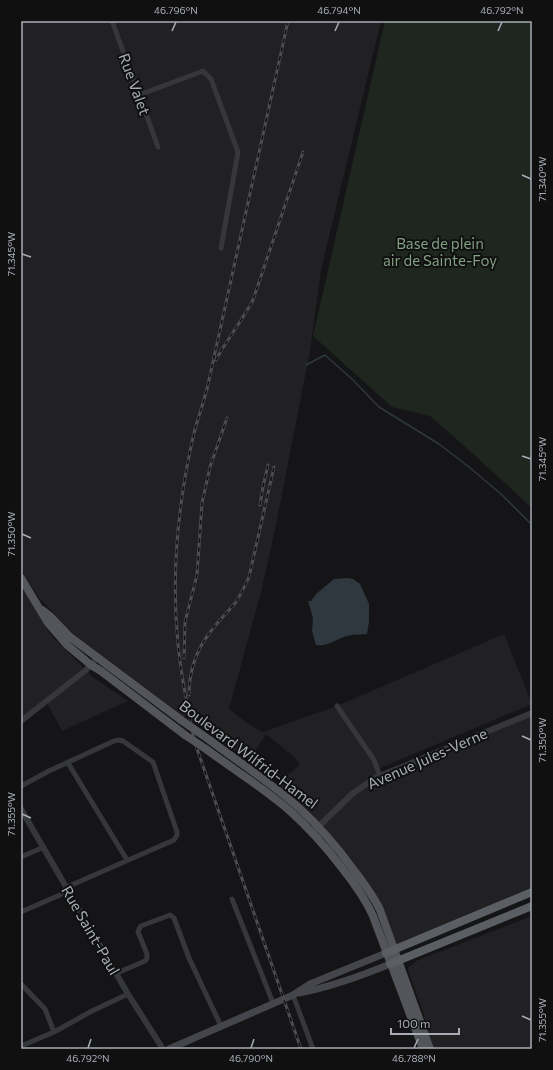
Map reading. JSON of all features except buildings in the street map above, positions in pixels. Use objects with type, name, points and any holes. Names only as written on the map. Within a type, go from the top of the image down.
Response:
[{"type":"highway","points":[[386,953],[532,892]]},
{"type":"highway","points":[[390,964],[532,906]]},
{"type":"main road","name":"Boulevard Wilfrid-Hamel","points":[[21,578],[48,623],[67,645],[91,665],[315,829],[339,850],[367,888],[380,910],[430,1049]]},
{"type":"main road","name":"Boulevard Wilfrid-Hamel","points":[[40,609],[51,616],[70,637],[97,658],[280,792],[299,808],[362,894],[370,910],[422,1049]]},
{"type":"main road","points":[[293,995],[310,984],[386,953]]},
{"type":"main road","points":[[169,1049],[293,995],[321,988],[390,964]]},
{"type":"street","name":"Rue Valet","points":[[112,21],[158,147]]},
{"type":"street","points":[[138,95],[203,71],[211,80],[238,152],[221,248]]},
{"type":"street","points":[[21,721],[85,671],[97,658]]},
{"type":"street","points":[[337,706],[374,760],[380,776]]},
{"type":"street","name":"Avenue Jules-Verne","points":[[315,829],[352,794],[380,776],[532,712]]},
{"type":"street","points":[[21,786],[49,770],[114,741],[123,741],[153,762],[177,835],[174,840],[127,860],[21,912]]},
{"type":"street","points":[[68,762],[127,860]]},
{"type":"street","name":"Rue Saint-Paul","points":[[21,809],[128,994],[163,1049]]},
{"type":"street","points":[[21,857],[44,847]]},
{"type":"street","points":[[232,900],[273,1003]]},
{"type":"street","points":[[116,973],[145,961],[147,958],[147,954],[138,932],[141,926],[170,915],[174,918],[189,958],[221,1026]]},
{"type":"street","points":[[21,984],[45,1009],[54,1032]]},
{"type":"street","points":[[21,1046],[54,1032],[92,1010],[128,994]]},
{"type":"street","points":[[293,995],[313,1049]]},
{"type":"shaded area","points":[[21,21],[381,21],[321,270],[310,351],[275,530],[261,592],[229,709],[250,725],[263,732],[337,706],[504,634],[532,704],[378,769],[380,776],[532,713],[532,892],[394,950],[380,910],[339,850],[273,786],[300,765],[294,757],[266,734],[249,760],[185,716],[177,721],[80,641],[40,599],[26,578],[21,568]]},
{"type":"shaded area","points":[[334,579],[353,579],[360,584],[369,604],[367,634],[350,635],[328,644],[316,645],[312,631],[313,618],[308,601],[311,601],[316,594]]},
{"type":"shaded area","points":[[21,584],[50,634],[94,678],[128,701],[62,731],[47,703],[21,722]]},
{"type":"shaded area","points":[[532,916],[532,1049],[434,1049],[408,967],[418,960]]},
{"type":"green space","name":"Base de plein air de Sainte-Foy","points":[[385,21],[532,21],[532,508],[430,416],[392,407],[313,336]]},
{"type":"waterway","points":[[306,365],[325,355],[353,380],[379,407],[439,444],[469,467],[502,495],[532,525]]},
{"type":"railway","points":[[288,21],[207,389],[188,459],[177,538],[175,591],[179,656],[195,743],[301,1049]]},
{"type":"railway","points":[[216,360],[253,300],[303,152]]},
{"type":"railway","points":[[184,658],[185,622],[197,575],[202,503],[210,467],[227,418]]},
{"type":"railway","points":[[260,505],[268,465]]},
{"type":"railway","points":[[189,695],[192,671],[196,656],[203,642],[236,602],[249,577],[274,467]]}]
